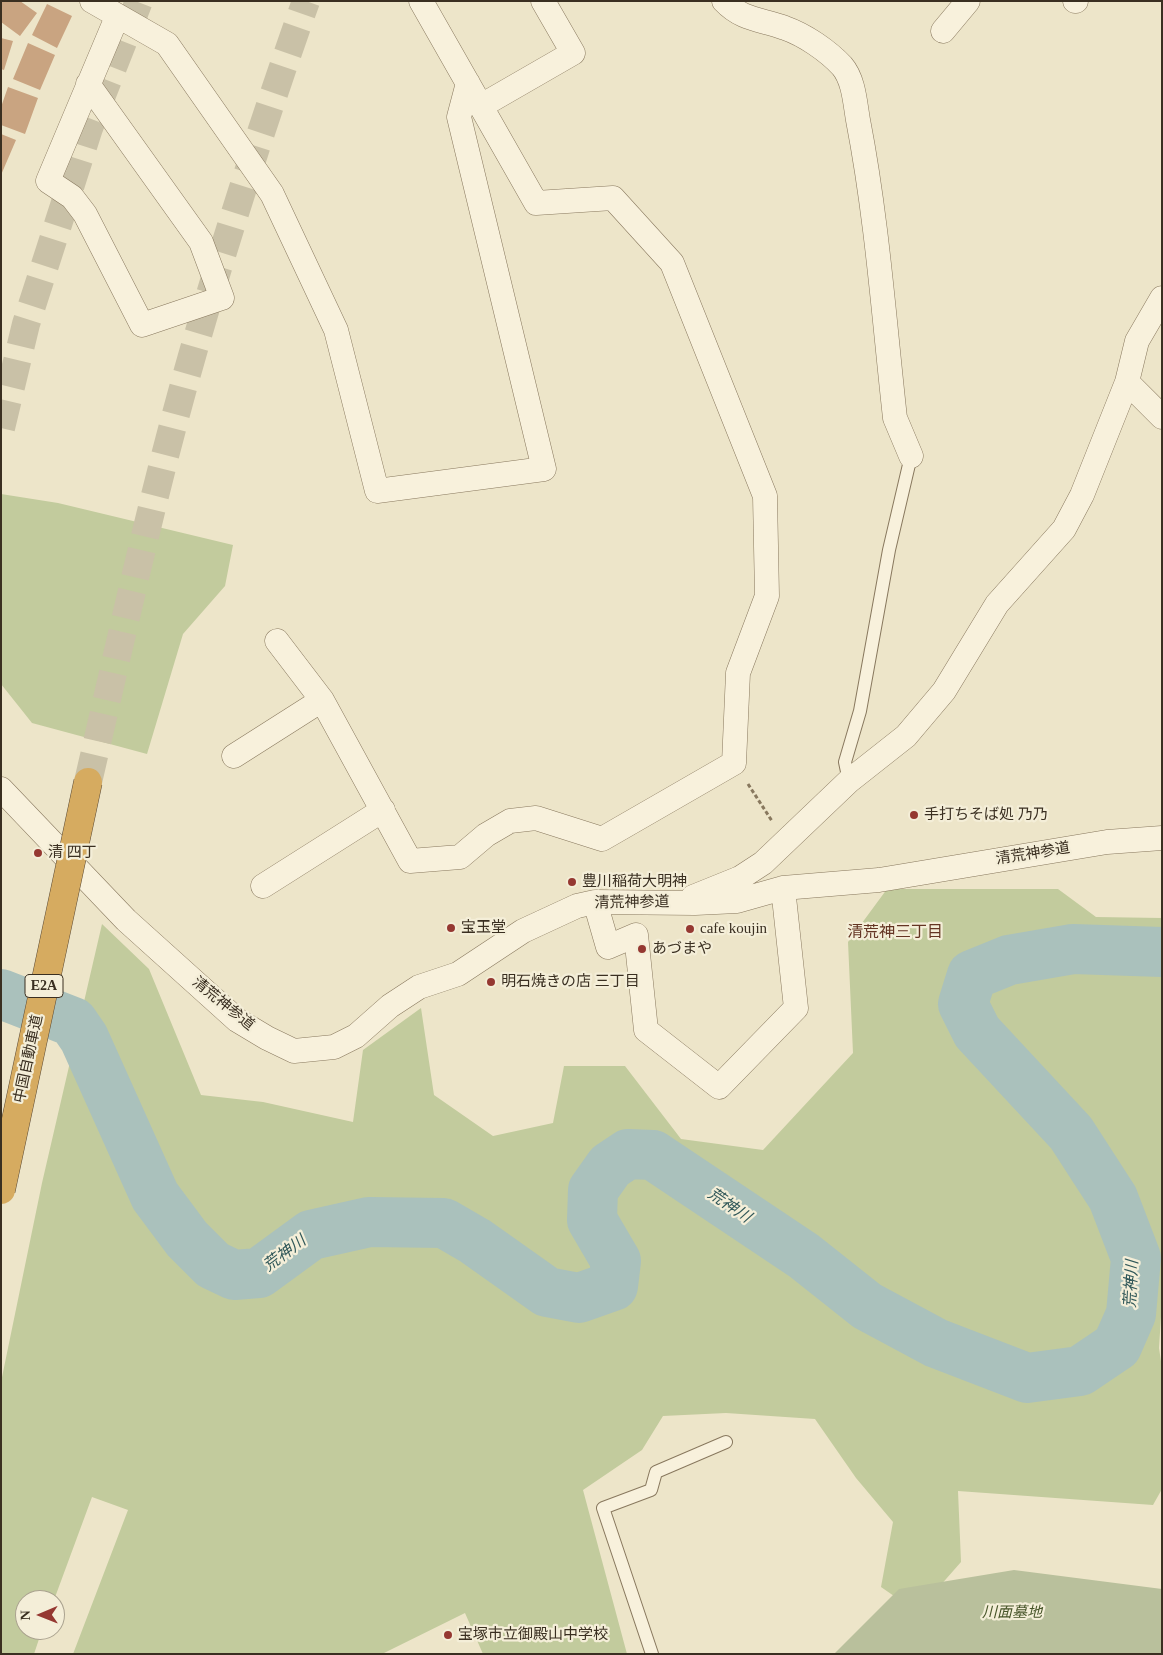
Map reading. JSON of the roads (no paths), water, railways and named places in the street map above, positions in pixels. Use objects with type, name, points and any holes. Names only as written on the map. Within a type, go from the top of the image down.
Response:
[{"type":"highway","name":"中国自動車道","points":[[1,1190],[88,782]]},
{"type":"street","points":[[92,1],[167,44],[272,194],[336,330],[377,490],[544,470],[459,117],[468,83]]},
{"type":"street","points":[[277,641],[322,700],[410,861],[460,857],[486,835],[510,821],[536,818],[602,839],[734,763],[738,673],[767,596],[765,496],[672,262],[613,198],[536,203],[421,1]]},
{"type":"street","points":[[481,106],[573,53],[544,1]]},
{"type":"street","points":[[724,1],[751,20],[764,21],[787,28],[831,55],[844,68],[851,84],[865,152],[895,418],[911,456]]},
{"type":"street","points":[[943,32],[968,1]]},
{"type":"street","points":[[88,84],[201,242],[222,298],[142,325],[85,214],[72,197],[48,181],[88,84],[117,17]]},
{"type":"street","points":[[683,903],[740,878],[763,863],[849,781],[906,736],[944,691],[997,604],[1064,529],[1082,495],[1127,382],[1137,341],[1162,298]]},
{"type":"street","points":[[1127,382],[1162,417]]},
{"type":"street","points":[[234,756],[322,700]]},
{"type":"street","name":"清荒神参道","points":[[1,789],[126,920],[237,1020],[266,1038],[294,1051],[334,1047],[356,1036],[390,1006],[419,987],[458,974],[522,931],[577,906],[595,902],[683,903],[737,900],[783,888],[879,880],[1107,842],[1162,838]]},
{"type":"street","points":[[262,886],[383,810]]},
{"type":"street","points":[[595,902],[608,947],[636,935],[646,1030],[720,1087],[796,1008],[783,888]]},
{"type":"lane","points":[[849,781],[845,762],[860,711],[889,550],[911,456]]},
{"type":"lane","points":[[652,1654],[603,1508],[651,1490],[656,1472],[726,1442]]},
{"type":"waterway","name":"荒神川","points":[[1,994],[73,1022],[84,1038],[155,1196],[187,1239],[213,1265],[234,1275],[259,1273],[311,1235],[369,1222],[444,1223],[475,1241],[547,1292],[579,1298],[613,1286],[616,1261],[592,1220],[593,1190],[610,1166],[628,1154],[653,1155],[804,1256],[867,1306],[936,1343],[1027,1378],[1080,1371],[1117,1346],[1131,1314],[1136,1258],[1113,1198],[1071,1133],[977,1032],[963,1004],[972,975],[1009,960],[1073,949],[1162,952]]},
{"type":"tunnel","points":[[1,428],[26,324],[89,128],[139,1]]},
{"type":"tunnel","points":[[88,782],[139,561],[181,397],[262,128],[306,1]]},
{"type":"place","name":"手打ちそば処 乃乃","points":[[914,815]]},
{"type":"place","name":"清 四丁","points":[[38,853]]},
{"type":"place","name":"豊川稲荷大明神","points":[[572,882]]},
{"type":"place","name":"宝玉堂","points":[[451,928]]},
{"type":"place","name":"cafe koujin","points":[[690,929]]},
{"type":"place","name":"あづまや","points":[[642,949]]},
{"type":"place","name":"明石焼きの店 三丁目","points":[[491,982]]},
{"type":"place","name":"宝塚市立御殿山中学校","points":[[448,1635]]},
{"type":"district","name":"清荒神三丁目","points":[[895,933]]},
{"type":"park label","name":"川面墓地","points":[[1012,1613]]}]
